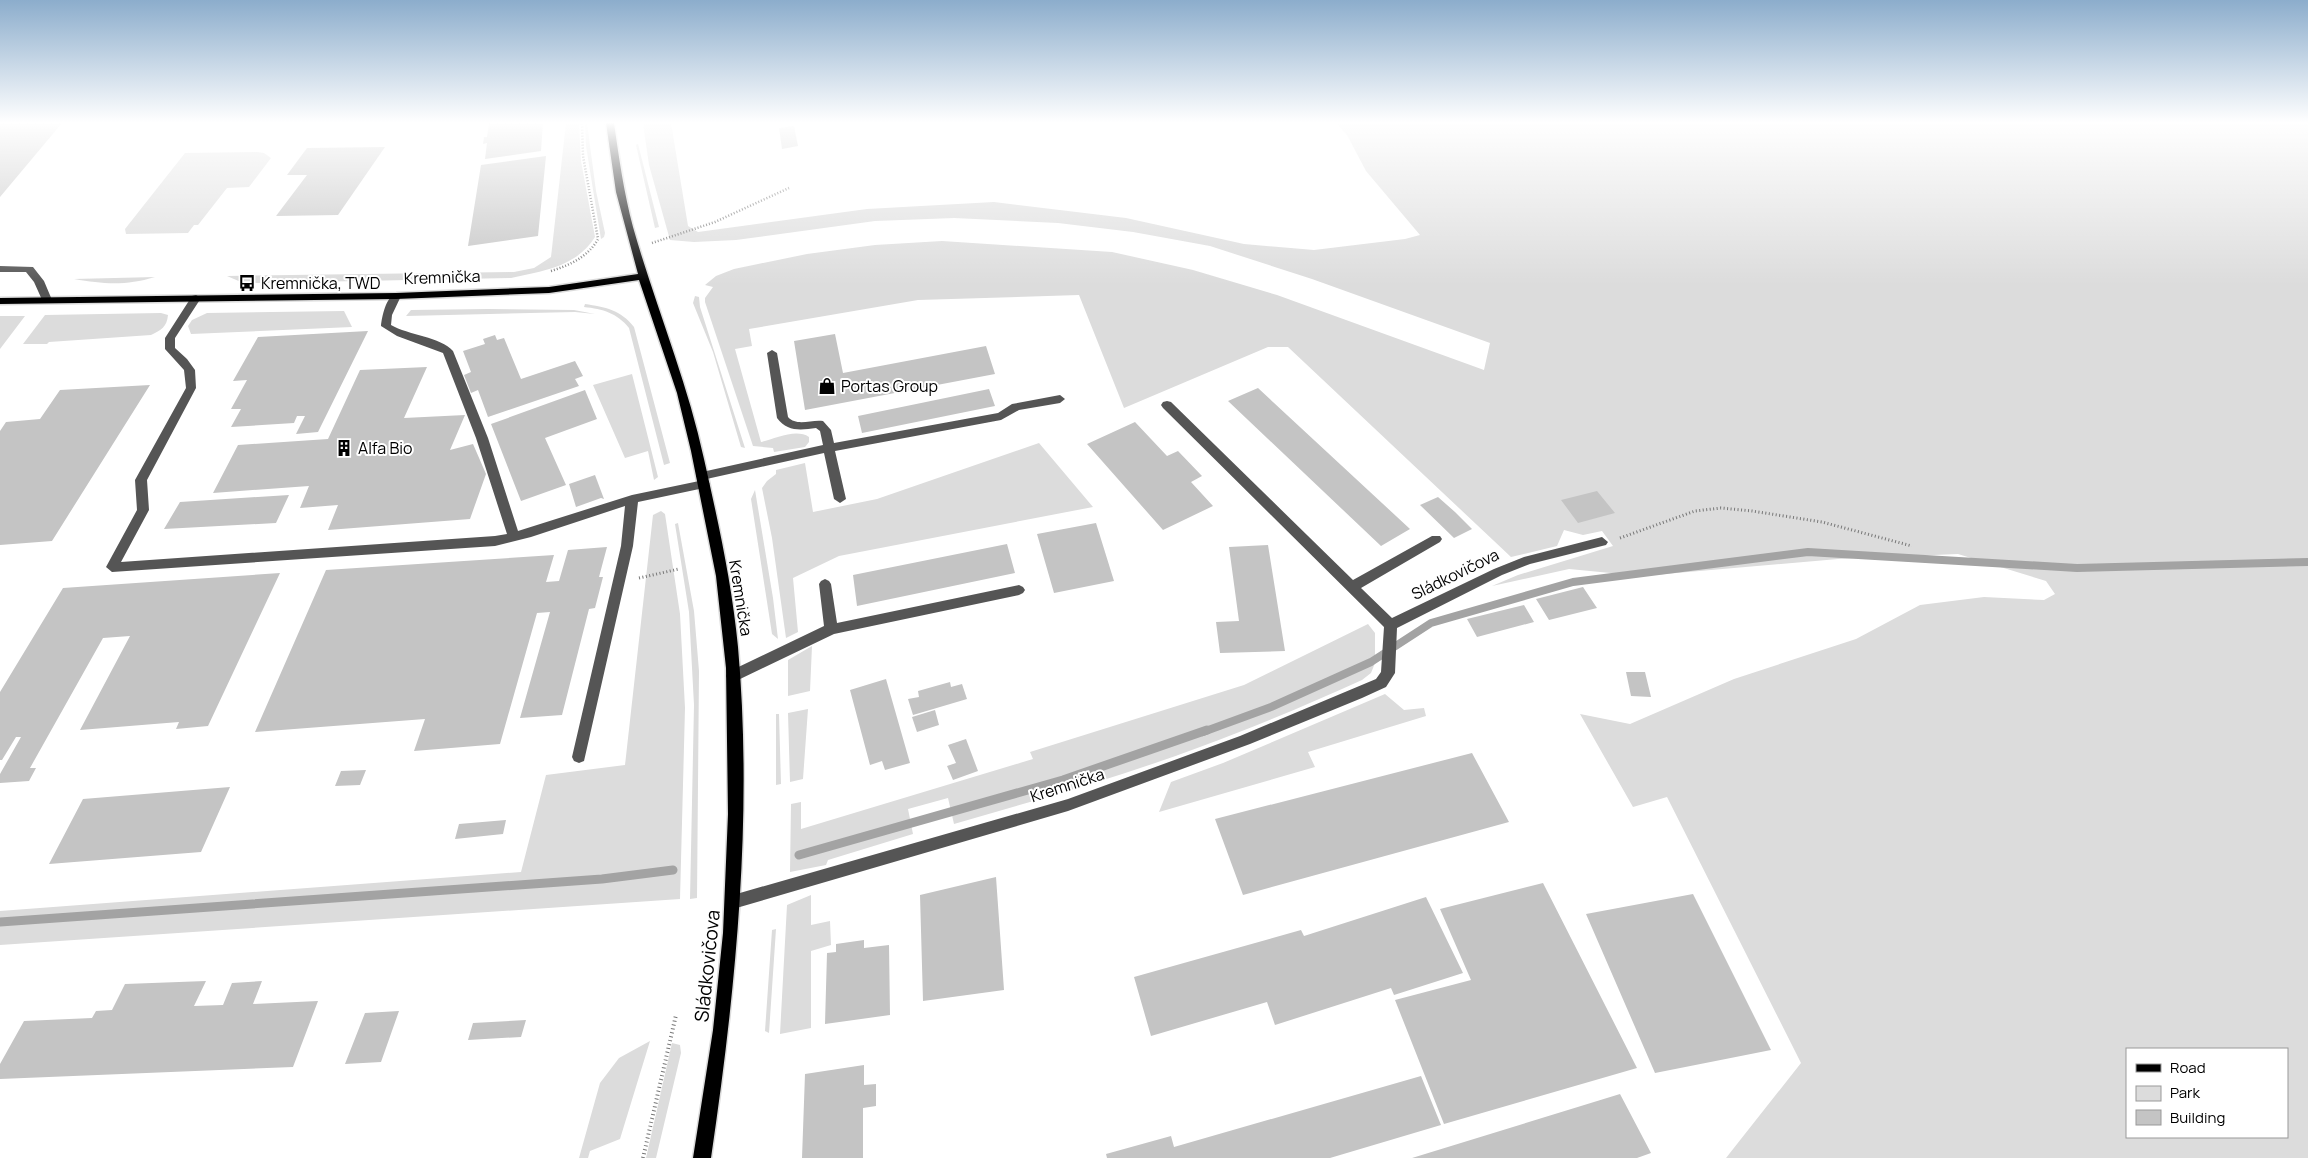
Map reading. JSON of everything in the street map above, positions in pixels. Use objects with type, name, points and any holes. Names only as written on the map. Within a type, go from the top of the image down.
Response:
[{"type":"main road","name":"Kremnička","points":[[618,177],[635,250],[683,397],[703,480],[728,627],[733,676],[735,777]]},
{"type":"main road","name":"Kremnička","points":[[0,301],[396,296],[549,290],[644,276]]},
{"type":"main road","name":"Sládkovičova","points":[[702,1158],[717,1059],[733,902],[735,777]]},
{"type":"lane","points":[[0,269],[30,269],[39,281],[47,300]]},
{"type":"lane","points":[[396,296],[387,315],[386,326],[397,334],[438,344],[448,351],[482,438],[514,538]]},
{"type":"lane","points":[[196,298],[170,338],[170,350],[184,361],[193,376],[191,388],[141,480],[143,510],[112,567],[514,538],[628,500],[703,480],[829,448],[1001,416],[1016,408],[1060,399]]},
{"type":"lane","points":[[772,353],[784,418],[788,424],[797,426],[819,424],[825,430],[840,499]]},
{"type":"lane","points":[[1167,405],[1353,586],[1391,626]]},
{"type":"lane","points":[[579,757],[627,546],[628,500]]},
{"type":"lane","points":[[1353,586],[1436,538]]},
{"type":"lane","name":"Sládkovičova","points":[[1391,626],[1498,572],[1528,560],[1602,542]]},
{"type":"lane","points":[[825,584],[831,629]]},
{"type":"lane","points":[[733,676],[831,629],[1019,590]]},
{"type":"lane","name":"Kremnička","points":[[733,902],[1068,805],[1158,773],[1357,694],[1381,682],[1388,673],[1391,626]]},
{"type":"path","points":[[545,273],[572,264],[595,246],[598,239],[587,177]]},
{"type":"path","points":[[635,250],[715,222],[789,188]]},
{"type":"path","points":[[1602,542],[1650,530],[1689,513],[1707,509],[1726,508],[1792,516],[1878,535],[1912,546]]},
{"type":"path","points":[[619,583],[678,569]]},
{"type":"path","points":[[643,1158],[676,1015]]},
{"type":"green space","points":[[166,177],[257,177],[249,187],[227,188],[198,225],[194,225],[188,233],[126,234],[125,229]]},
{"type":"green space","points":[[560,177],[584,177],[595,237],[578,255],[547,270],[511,278],[257,283],[241,282],[227,276],[514,272],[534,268],[551,257]]},
{"type":"green space","points":[[591,177],[594,177],[605,233],[601,239]]},
{"type":"green space","points":[[643,177],[646,177],[659,227],[655,228]]},
{"type":"green space","points":[[652,177],[680,177],[688,226],[698,232],[867,209],[994,202],[1126,218],[1244,244],[1314,250],[1405,239],[1420,235],[1371,177],[2308,177],[2308,1158],[1726,1158],[1801,1063],[1667,797],[1633,807],[1580,714],[1630,724],[1734,679],[1856,639],[1920,605],[1984,597],[2044,600],[2055,594],[2046,581],[1958,554],[1838,559],[1642,576],[1569,569],[1492,586],[1518,575],[1613,546],[1602,531],[1583,535],[1564,530],[1557,546],[1511,557],[1288,347],[1268,347],[1124,408],[1079,295],[918,300],[749,329],[752,346],[735,349],[761,442],[792,434],[809,437],[809,442],[805,447],[774,452],[773,448],[753,446],[705,302],[705,298],[713,287],[705,285],[716,276],[734,269],[807,254],[875,245],[942,241],[1112,252],[1193,270],[1277,295],[1484,370],[1490,343],[1312,279],[1210,246],[1133,232],[1058,223],[954,218],[875,221],[736,240],[694,242],[670,240]]},
{"type":"green space","points":[[155,277],[134,282],[115,283],[74,279]]},
{"type":"green space","points":[[695,296],[699,297],[700,307],[745,448],[741,447],[713,352],[693,303]]},
{"type":"green space","points":[[585,304],[612,310],[624,317],[634,327],[670,463],[664,465],[629,328],[614,315],[584,307]]},
{"type":"green space","points":[[411,310],[574,310],[595,314],[575,312],[406,316]]},
{"type":"green space","points":[[344,311],[352,327],[191,334],[188,326],[192,320],[207,313]]},
{"type":"green space","points":[[161,313],[168,315],[165,325],[161,330],[151,335],[49,342],[47,344],[23,344],[45,315]]},
{"type":"green space","points":[[0,316],[25,316],[0,349]]},
{"type":"green space","points":[[632,374],[658,477],[654,480],[648,451],[625,458],[593,385]]},
{"type":"green space","points":[[1039,443],[1093,507],[839,556],[793,578],[798,632],[786,638],[772,538],[762,488],[776,474],[776,470],[805,463],[813,512],[877,499]]},
{"type":"green space","points":[[755,490],[778,639],[772,634],[751,499]]},
{"type":"green space","points":[[661,511],[665,514],[680,614],[685,708],[680,899],[0,945],[0,911],[521,872],[546,775],[625,765],[653,515]]},
{"type":"green space","points":[[678,523],[694,611],[699,671],[697,898],[690,899],[694,705],[689,612],[675,524]]},
{"type":"green space","points":[[1368,624],[1375,633],[1375,663],[1371,673],[1362,680],[1302,706],[1170,758],[1078,788],[954,824],[948,798],[908,809],[913,834],[828,860],[826,865],[790,872],[791,804],[801,802],[801,829],[1033,759],[1030,752],[1244,685]]},
{"type":"green space","points":[[812,646],[810,691],[788,696],[788,660]]},
{"type":"green space","points":[[1385,694],[1404,710],[1424,708],[1426,716],[1308,752],[1315,767],[1159,812],[1171,782],[1223,763]]},
{"type":"green space","points":[[808,709],[803,779],[790,782],[788,713]]},
{"type":"green space","points":[[776,714],[779,714],[781,784],[776,785]]},
{"type":"green space","points":[[811,895],[811,925],[830,921],[831,945],[811,951],[811,1028],[780,1034],[787,905]]},
{"type":"green space","points":[[776,929],[769,1033],[765,1031],[772,930]]},
{"type":"green space","points":[[650,1041],[620,1139],[590,1151],[588,1158],[579,1158],[600,1083],[619,1058]]},
{"type":"green space","points":[[672,1043],[680,1045],[681,1053],[656,1158],[646,1158]]},
{"type":"building","points":[[0,177],[17,177],[0,197]]},
{"type":"building","points":[[305,177],[364,177],[338,215],[276,216]]},
{"type":"building","points":[[479,177],[544,177],[538,236],[468,246]]},
{"type":"building","points":[[368,331],[318,432],[296,434],[305,416],[297,416],[294,423],[231,427],[241,409],[231,409],[247,380],[233,381],[258,337]]},
{"type":"building","points":[[835,334],[843,373],[986,346],[995,374],[805,410],[794,341]]},
{"type":"building","points":[[495,335],[497,340],[504,338],[521,379],[575,361],[583,376],[575,379],[579,386],[488,417],[478,390],[471,393],[464,375],[471,372],[463,351],[485,344],[483,339]]},
{"type":"building","name":"Alfa Bio","points":[[427,367],[404,418],[465,415],[450,450],[473,444],[486,474],[470,519],[328,530],[338,505],[300,508],[309,486],[213,493],[238,445],[328,439],[360,370]]},
{"type":"building","points":[[150,385],[52,541],[0,545],[0,431],[6,422],[40,419],[60,390]]},
{"type":"building","points":[[1258,388],[1410,529],[1381,546],[1228,401]]},
{"type":"building","points":[[989,389],[995,406],[862,433],[858,416]]},
{"type":"building","points":[[585,390],[597,419],[545,438],[566,485],[521,501],[491,424]]},
{"type":"building","points":[[1135,422],[1167,456],[1178,451],[1202,476],[1191,482],[1213,506],[1163,530],[1087,444]]},
{"type":"building","points":[[595,475],[604,499],[601,498],[576,507],[569,484]]},
{"type":"building","points":[[1597,491],[1615,513],[1578,523],[1561,500]]},
{"type":"building","points":[[289,495],[276,523],[164,529],[180,502]]},
{"type":"building","points":[[1438,497],[1472,529],[1454,538],[1420,505]]},
{"type":"building","points":[[1096,523],[1114,581],[1054,593],[1037,534]]},
{"type":"building","points":[[1007,544],[1015,573],[857,606],[853,575]]},
{"type":"building","points":[[1268,545],[1285,651],[1220,653],[1216,622],[1239,621],[1229,547]]},
{"type":"building","points":[[607,547],[599,577],[603,577],[595,608],[589,609],[562,715],[520,718],[550,612],[537,613],[500,744],[414,751],[425,719],[255,732],[326,570],[554,555],[546,582],[559,581],[568,550]]},
{"type":"building","points":[[280,573],[208,726],[176,729],[179,722],[80,730],[130,636],[103,638],[30,768],[36,768],[29,781],[0,783],[0,774],[21,737],[16,737],[2,760],[0,760],[0,692],[63,588]]},
{"type":"building","points":[[1583,587],[1597,608],[1549,620],[1536,599]]},
{"type":"building","points":[[1524,605],[1534,622],[1477,637],[1467,619]]},
{"type":"building","points":[[1626,672],[1645,672],[1651,697],[1631,696]]},
{"type":"building","points":[[886,679],[910,763],[885,770],[882,761],[870,765],[850,690]]},
{"type":"building","points":[[950,682],[951,687],[962,684],[967,699],[913,715],[908,699],[919,697],[918,691]]},
{"type":"building","points":[[935,710],[939,725],[917,732],[912,717]]},
{"type":"building","points":[[966,739],[978,771],[953,780],[947,766],[956,763],[948,745]]},
{"type":"building","points":[[1472,753],[1509,822],[1243,895],[1215,819]]},
{"type":"building","points":[[366,770],[360,785],[335,786],[341,771]]},
{"type":"building","points":[[230,787],[201,852],[49,864],[83,799]]},
{"type":"building","points":[[506,820],[503,834],[455,839],[459,824]]},
{"type":"building","points":[[996,877],[1004,990],[923,1001],[920,895]]},
{"type":"building","points":[[1543,883],[1637,1068],[1444,1124],[1395,1000],[1471,980],[1440,909]]},
{"type":"building","points":[[1693,894],[1771,1050],[1655,1073],[1586,914]]},
{"type":"building","points":[[1426,897],[1463,973],[1394,995],[1391,988],[1275,1025],[1267,1002],[1151,1036],[1134,977],[1301,930],[1304,936]]},
{"type":"building","points":[[864,940],[864,948],[889,945],[890,1015],[825,1024],[827,953],[836,952],[836,944]]},
{"type":"building","points":[[206,981],[194,1006],[223,1005],[232,983],[262,981],[253,1004],[318,1001],[293,1067],[0,1079],[0,1064],[24,1021],[92,1018],[96,1011],[112,1010],[125,984]]},
{"type":"building","points":[[399,1011],[381,1062],[345,1064],[365,1013]]},
{"type":"building","points":[[526,1020],[521,1037],[468,1040],[473,1023]]},
{"type":"building","points":[[864,1065],[864,1085],[876,1084],[876,1106],[863,1108],[863,1158],[802,1158],[805,1074]]},
{"type":"building","points":[[1421,1076],[1441,1125],[1330,1158],[1107,1158],[1106,1154],[1171,1136],[1174,1147]]},
{"type":"building","points":[[1620,1094],[1651,1153],[1637,1158],[1412,1158]]},
{"type":"waterway","points":[[1203,732],[1271,707],[1371,662],[1431,623],[1573,582],[1808,552],[2077,568],[2308,562]]},
{"type":"waterway","points":[[799,855],[1063,780],[1207,730]]},
{"type":"waterway","points":[[0,922],[602,879],[673,870]]},
{"type":"place","name":"Kremnička, TWD","points":[[247,283]]},
{"type":"place","name":"Portas Group","points":[[827,386]]},
{"type":"place","name":"Alfa Bio","points":[[344,448]]}]
